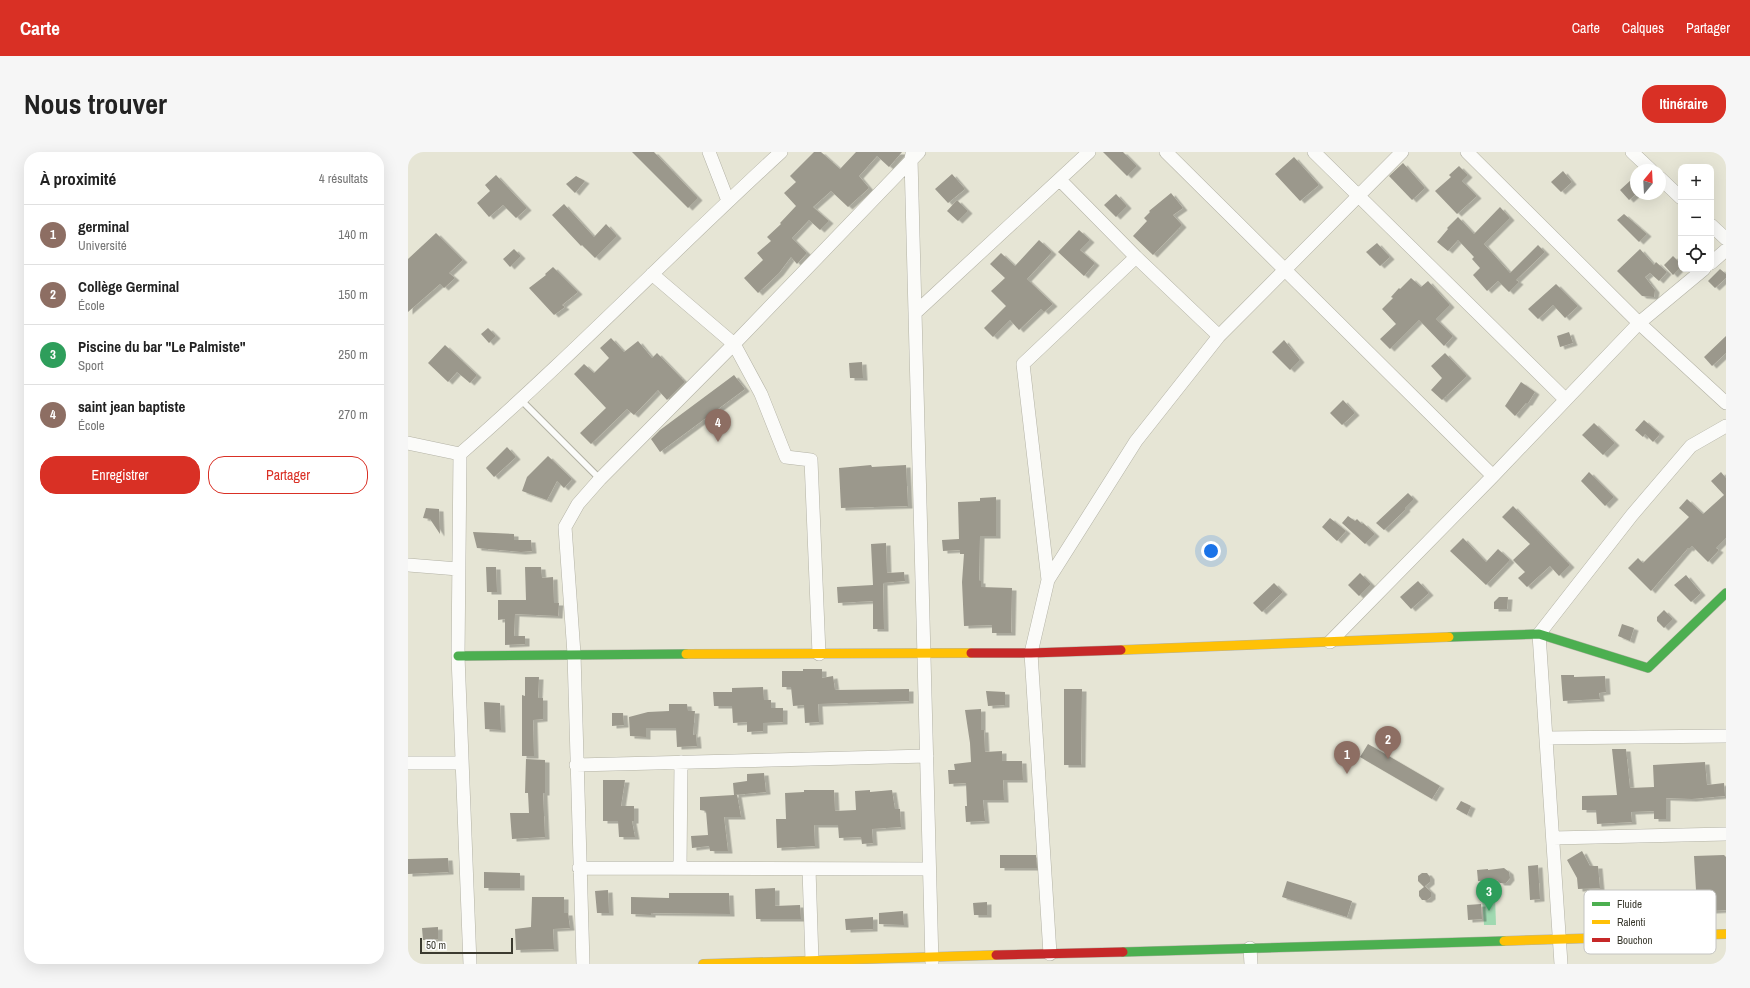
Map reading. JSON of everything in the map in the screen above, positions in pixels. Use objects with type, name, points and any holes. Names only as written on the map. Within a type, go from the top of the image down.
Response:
[{"type":"street","points":[[709,152],[728,201]]},
{"type":"street","points":[[470,964],[458,656],[460,454],[521,400],[728,201],[782,152]]},
{"type":"street","points":[[915,314],[1089,152]]},
{"type":"street","points":[[1166,152],[1492,476]]},
{"type":"street","points":[[1314,152],[1565,399]]},
{"type":"street","points":[[1050,954],[1031,653],[1048,580],[1136,441],[1219,336],[1402,152]]},
{"type":"street","points":[[1467,152],[1639,323],[1726,403]]},
{"type":"street","points":[[1632,152],[1645,164]]},
{"type":"street","points":[[914,154],[915,314],[932,961]]},
{"type":"street","points":[[582,964],[574,654],[565,527],[578,504],[600,479],[734,344],[914,154]]},
{"type":"street","points":[[1060,180],[1136,257],[1219,336]]},
{"type":"street","points":[[1666,184],[1678,195]]},
{"type":"street","points":[[1714,228],[1726,239]]},
{"type":"street","points":[[1714,260],[1726,250]]},
{"type":"street","points":[[1048,580],[1023,364],[1136,257]]},
{"type":"street","points":[[1330,642],[1639,323],[1700,272]]},
{"type":"street","points":[[652,274],[734,344],[761,394],[786,457],[811,460],[819,654]]},
{"type":"street","points":[[1561,964],[1539,634],[1632,515],[1691,446],[1726,426]]},
{"type":"street","points":[[408,443],[460,454]]},
{"type":"street","points":[[408,565],[458,569]]},
{"type":"street","points":[[458,656],[574,654],[1031,653],[1539,634],[1648,668],[1726,593]]},
{"type":"street","points":[[1546,738],[1726,736]]},
{"type":"street","points":[[576,765],[926,756]]},
{"type":"street","points":[[680,868],[681,762]]},
{"type":"street","points":[[408,763],[462,763]]},
{"type":"street","points":[[1553,838],[1726,834]]},
{"type":"street","points":[[579,868],[929,869]]},
{"type":"street","points":[[809,869],[812,961]]},
{"type":"street","points":[[1716,934],[1726,934]]},
{"type":"street","points":[[703,964],[812,961],[932,961],[1050,954],[1584,938]]},
{"type":"street","points":[[1250,948],[1251,964]]},
{"type":"lane","points":[[521,400],[600,479]]},
{"type":"shaded area","points":[[1495,896],[1496,925],[1484,925],[1482,897]]},
{"type":"building","points":[[632,152],[654,152],[698,198],[688,208]]},
{"type":"building","points":[[814,152],[821,152],[840,169],[856,152],[902,152],[889,167],[877,156],[859,176],[869,188],[848,207],[831,191],[813,207],[829,221],[820,230],[809,220],[792,238],[807,253],[797,264],[791,257],[779,273],[758,293],[744,278],[763,260],[757,253],[771,241],[767,237],[781,224],[780,223],[796,206],[784,193],[796,182],[790,176]]},
{"type":"building","points":[[1103,152],[1123,152],[1137,166],[1127,176]]},
{"type":"building","points":[[1294,157],[1319,185],[1300,201],[1275,174]]},
{"type":"building","points":[[1403,163],[1425,188],[1412,200],[1389,176]]},
{"type":"building","points":[[1459,166],[1468,175],[1462,181],[1477,196],[1457,214],[1435,191],[1451,177],[1449,175]]},
{"type":"building","points":[[1563,171],[1572,182],[1561,192],[1551,182]]},
{"type":"building","points":[[952,174],[965,189],[948,203],[935,189]]},
{"type":"building","points":[[496,175],[527,208],[516,218],[503,205],[489,217],[477,203],[490,191],[485,185]]},
{"type":"building","points":[[576,176],[585,181],[575,193],[566,184]]},
{"type":"building","points":[[1630,181],[1630,199],[1629,200],[1620,190]]},
{"type":"building","points":[[1171,193],[1183,208],[1173,215],[1182,225],[1153,255],[1133,236],[1147,221],[1144,218],[1150,212],[1149,211]]},
{"type":"building","points":[[1116,194],[1127,206],[1116,217],[1104,205]]},
{"type":"building","points":[[957,200],[968,211],[958,221],[947,211]]},
{"type":"building","points":[[564,204],[594,237],[606,224],[617,236],[595,258],[582,245],[581,246],[552,215]]},
{"type":"building","points":[[1500,207],[1510,218],[1484,244],[1510,273],[1538,245],[1545,252],[1516,280],[1519,282],[1509,292],[1498,281],[1487,291],[1473,275],[1480,268],[1472,259],[1474,257],[1458,240],[1448,251],[1437,242],[1448,229],[1447,228],[1458,217],[1474,234]]},
{"type":"building","points":[[1624,214],[1647,234],[1639,242],[1617,220]]},
{"type":"building","points":[[1079,230],[1090,240],[1080,250],[1095,263],[1084,276],[1058,252]]},
{"type":"building","points":[[436,233],[463,260],[449,273],[455,278],[444,288],[440,284],[408,312],[408,259]]},
{"type":"building","points":[[1039,240],[1052,252],[1027,279],[1053,304],[1044,312],[1041,309],[1019,330],[1010,320],[993,337],[984,328],[1006,306],[991,291],[1005,278],[990,264],[1001,253],[1015,266]]},
{"type":"building","points":[[1377,243],[1390,257],[1380,266],[1366,252]]},
{"type":"building","points":[[514,249],[521,256],[510,267],[503,259]]},
{"type":"building","points":[[1640,249],[1654,265],[1656,262],[1667,272],[1659,281],[1650,273],[1645,277],[1655,290],[1654,297],[1642,296],[1617,271]]},
{"type":"building","points":[[1673,256],[1678,261],[1678,270],[1673,275],[1664,265]]},
{"type":"building","points":[[553,267],[578,292],[562,305],[565,307],[554,315],[529,288],[546,275],[545,274]]},
{"type":"building","points":[[1720,269],[1726,274],[1726,278],[1715,288],[1708,281]]},
{"type":"building","points":[[1411,278],[1421,287],[1428,281],[1450,305],[1436,319],[1453,336],[1444,346],[1419,320],[1390,349],[1380,339],[1396,324],[1382,309],[1393,298],[1391,297],[1399,288],[1400,289]]},
{"type":"building","points":[[1556,284],[1578,306],[1565,318],[1553,305],[1538,319],[1528,309]]},
{"type":"building","points":[[488,328],[496,336],[489,343],[481,334]]},
{"type":"building","points":[[1569,332],[1573,343],[1560,347],[1557,336]]},
{"type":"building","points":[[1726,336],[1726,353],[1712,366],[1704,357]]},
{"type":"building","points":[[611,338],[624,352],[638,341],[652,358],[657,353],[685,382],[667,400],[658,390],[634,415],[627,409],[591,444],[580,433],[606,408],[574,374],[584,364],[594,373],[609,358],[600,348]]},
{"type":"building","points":[[1284,340],[1300,360],[1290,370],[1272,352]]},
{"type":"building","points":[[445,345],[477,375],[470,383],[457,372],[448,382],[428,363]]},
{"type":"building","points":[[1445,353],[1467,376],[1442,400],[1431,390],[1442,378],[1431,366]]},
{"type":"building","points":[[862,362],[863,378],[850,378],[849,363]]},
{"type":"building","points":[[734,375],[745,389],[660,452],[651,439],[660,430]]},
{"type":"building","points":[[1521,382],[1535,392],[1528,403],[1526,403],[1515,416],[1505,406]]},
{"type":"building","points":[[1343,400],[1355,413],[1342,425],[1330,413]]},
{"type":"building","points":[[1644,420],[1660,434],[1653,442],[1645,434],[1643,437],[1635,430]]},
{"type":"building","points":[[1594,423],[1615,443],[1603,455],[1582,435]]},
{"type":"building","points":[[507,447],[516,457],[494,477],[486,468]]},
{"type":"building","points":[[548,456],[572,479],[564,488],[557,481],[547,500],[522,491],[527,477]]},
{"type":"building","points":[[871,465],[872,467],[906,465],[908,506],[841,508],[839,468]]},
{"type":"building","points":[[1589,472],[1614,497],[1605,506],[1581,481]]},
{"type":"building","points":[[1721,472],[1726,478],[1726,538],[1716,548],[1719,550],[1708,562],[1692,546],[1689,549],[1688,548],[1651,591],[1628,568],[1638,558],[1643,563],[1689,517],[1679,508],[1687,499],[1703,514],[1724,495],[1711,481]]},
{"type":"building","points":[[1408,493],[1414,499],[1405,508],[1406,509],[1384,530],[1376,523]]},
{"type":"building","points":[[996,497],[996,536],[980,536],[979,581],[981,581],[981,587],[1012,588],[1011,633],[992,633],[992,625],[964,626],[962,582],[964,554],[960,554],[960,550],[943,551],[942,540],[959,539],[958,502],[980,501],[980,498]]},
{"type":"building","points":[[1513,506],[1570,565],[1559,576],[1550,566],[1527,587],[1518,578],[1525,572],[1513,560],[1530,544],[1502,517]]},
{"type":"building","points":[[426,508],[439,509],[440,534],[430,519],[423,518]]},
{"type":"building","points":[[1348,516],[1355,521],[1357,519],[1362,524],[1363,523],[1375,534],[1365,544],[1342,523]]},
{"type":"building","points":[[1330,518],[1346,531],[1337,541],[1322,527]]},
{"type":"building","points":[[473,532],[514,534],[514,540],[531,540],[532,551],[521,552],[477,548]]},
{"type":"building","points":[[1463,538],[1486,562],[1498,549],[1510,560],[1486,585],[1450,551]]},
{"type":"building","points":[[886,543],[887,573],[904,572],[905,581],[883,583],[884,629],[873,629],[873,601],[838,603],[837,587],[873,585],[871,544]]},
{"type":"building","points":[[486,567],[496,567],[497,592],[487,592]]},
{"type":"building","points":[[525,567],[541,567],[542,578],[553,577],[554,603],[559,603],[558,616],[515,614],[514,636],[525,636],[525,644],[505,645],[505,619],[498,620],[498,600],[526,600]]},
{"type":"building","points":[[1360,573],[1371,584],[1359,596],[1348,585]]},
{"type":"building","points":[[1686,575],[1701,593],[1691,602],[1674,585]]},
{"type":"building","points":[[1418,581],[1429,593],[1411,609],[1400,597]]},
{"type":"building","points":[[1274,583],[1283,592],[1262,612],[1253,603]]},
{"type":"building","points":[[1499,597],[1508,597],[1507,609],[1494,609],[1494,602]]},
{"type":"building","points":[[1664,610],[1673,619],[1664,628],[1657,621],[1657,617]]},
{"type":"building","points":[[1622,624],[1634,628],[1630,641],[1618,636]]},
{"type":"building","points":[[803,669],[822,669],[822,678],[833,676],[835,690],[909,689],[909,701],[818,704],[819,722],[805,723],[804,705],[793,706],[791,687],[782,687],[782,671],[803,671]]},
{"type":"building","points":[[1561,675],[1574,675],[1574,677],[1605,676],[1606,692],[1599,693],[1600,699],[1563,701]]},
{"type":"building","points":[[525,677],[539,677],[538,698],[543,698],[543,719],[533,720],[534,756],[522,756],[522,695],[525,696]]},
{"type":"building","points":[[763,687],[764,700],[771,700],[771,708],[783,708],[783,722],[763,723],[763,731],[747,732],[747,722],[733,723],[732,706],[714,706],[713,692],[732,692],[732,688]]},
{"type":"building","points":[[1064,689],[1082,689],[1081,765],[1064,765]]},
{"type":"building","points":[[986,691],[1005,692],[1005,705],[988,706]]},
{"type":"building","points":[[484,702],[500,703],[501,730],[485,729]]},
{"type":"building","points":[[669,704],[687,704],[688,711],[695,711],[693,735],[696,734],[697,746],[677,747],[676,728],[646,728],[646,737],[630,736],[629,717],[648,712],[669,711]]},
{"type":"building","points":[[981,709],[981,730],[984,730],[985,752],[1002,751],[1002,761],[1022,761],[1023,780],[1003,780],[1004,800],[983,800],[985,821],[966,822],[966,783],[949,784],[948,770],[955,770],[954,764],[971,762],[965,710]]},
{"type":"building","points":[[612,713],[623,713],[624,725],[612,726]]},
{"type":"building","points":[[1368,744],[1440,786],[1432,799],[1360,757]]},
{"type":"building","points":[[1612,749],[1626,749],[1630,788],[1654,787],[1653,765],[1705,762],[1707,785],[1724,783],[1725,796],[1692,799],[1666,798],[1666,819],[1654,819],[1654,811],[1631,812],[1632,822],[1597,824],[1596,810],[1582,810],[1582,796],[1617,795]]},
{"type":"building","points":[[526,759],[545,760],[545,793],[543,793],[545,837],[512,839],[510,813],[529,813],[528,793],[525,793]]},
{"type":"building","points":[[764,773],[766,792],[737,795],[741,817],[724,817],[728,851],[710,851],[709,846],[692,848],[691,836],[708,835],[706,811],[700,810],[700,797],[734,795],[733,783],[747,781],[747,774]]},
{"type":"building","points":[[603,780],[625,780],[621,806],[634,806],[634,821],[632,821],[635,837],[619,837],[618,821],[603,821]]},
{"type":"building","points":[[804,790],[834,790],[835,811],[856,810],[855,791],[870,790],[870,792],[892,790],[895,809],[900,809],[901,827],[872,829],[873,843],[862,844],[861,837],[839,838],[838,825],[814,825],[815,846],[777,848],[776,819],[786,819],[785,793],[804,792]]},
{"type":"building","points":[[1461,801],[1471,806],[1467,815],[1456,809]]},
{"type":"building","points":[[1582,851],[1590,866],[1598,866],[1600,888],[1578,889],[1577,878],[1567,860]]},
{"type":"building","points":[[1000,855],[1036,855],[1037,868],[1000,868]]},
{"type":"building","points":[[1724,855],[1726,857],[1726,910],[1716,911],[1716,890],[1696,890],[1694,856]]},
{"type":"building","points":[[448,858],[449,872],[408,874],[408,859]]},
{"type":"building","points":[[1538,865],[1540,899],[1530,900],[1528,866]]},
{"type":"building","points":[[1504,868],[1509,872],[1510,878],[1506,883],[1500,883],[1497,880],[1478,881],[1477,870]]},
{"type":"building","points":[[484,872],[520,873],[520,888],[484,888]]},
{"type":"building","points":[[1422,873],[1427,873],[1430,877],[1430,882],[1425,886],[1431,892],[1431,897],[1427,900],[1422,900],[1419,896],[1419,891],[1424,887],[1418,881],[1418,876]]},
{"type":"building","points":[[1287,881],[1352,901],[1347,917],[1282,897]]},
{"type":"building","points":[[775,888],[775,906],[800,905],[801,919],[756,919],[755,889]]},
{"type":"building","points":[[608,890],[609,913],[597,913],[595,891]]},
{"type":"building","points":[[669,893],[729,893],[730,914],[631,914],[631,897],[669,898]]},
{"type":"building","points":[[532,897],[564,897],[564,913],[568,913],[570,928],[553,929],[554,949],[516,950],[515,929],[531,927]]},
{"type":"building","points":[[987,902],[987,915],[974,915],[973,903]]},
{"type":"building","points":[[1481,904],[1482,919],[1468,920],[1467,905]]},
{"type":"building","points":[[903,911],[904,925],[879,924],[879,913]]},
{"type":"building","points":[[873,917],[873,929],[846,930],[845,919]]},
{"type":"building","points":[[438,927],[438,939],[423,940],[422,928]]},
{"type":"traffic: fast","points":[[1449,637],[1539,634],[1648,668],[1726,593]]},
{"type":"traffic: fast","points":[[458,656],[686,654]]},
{"type":"traffic: fast","points":[[1123,952],[1504,941]]},
{"type":"traffic: slow","points":[[1121,650],[1449,637]]},
{"type":"traffic: slow","points":[[686,654],[971,653]]},
{"type":"traffic: slow","points":[[1716,934],[1726,934]]},
{"type":"traffic: slow","points":[[1504,941],[1584,938]]},
{"type":"traffic: slow","points":[[703,964],[996,955]]},
{"type":"traffic: jam","points":[[971,653],[1121,650]]},
{"type":"traffic: jam","points":[[996,955],[1123,952]]},
{"type":"place","name":"saint jean baptiste","points":[[718,442]]},
{"type":"place","name":"Collège Germinal","points":[[1388,759]]},
{"type":"place","name":"germinal","points":[[1347,774]]},
{"type":"place","name":"Piscine du bar \"Le Palmiste\"","points":[[1489,911]]}]
